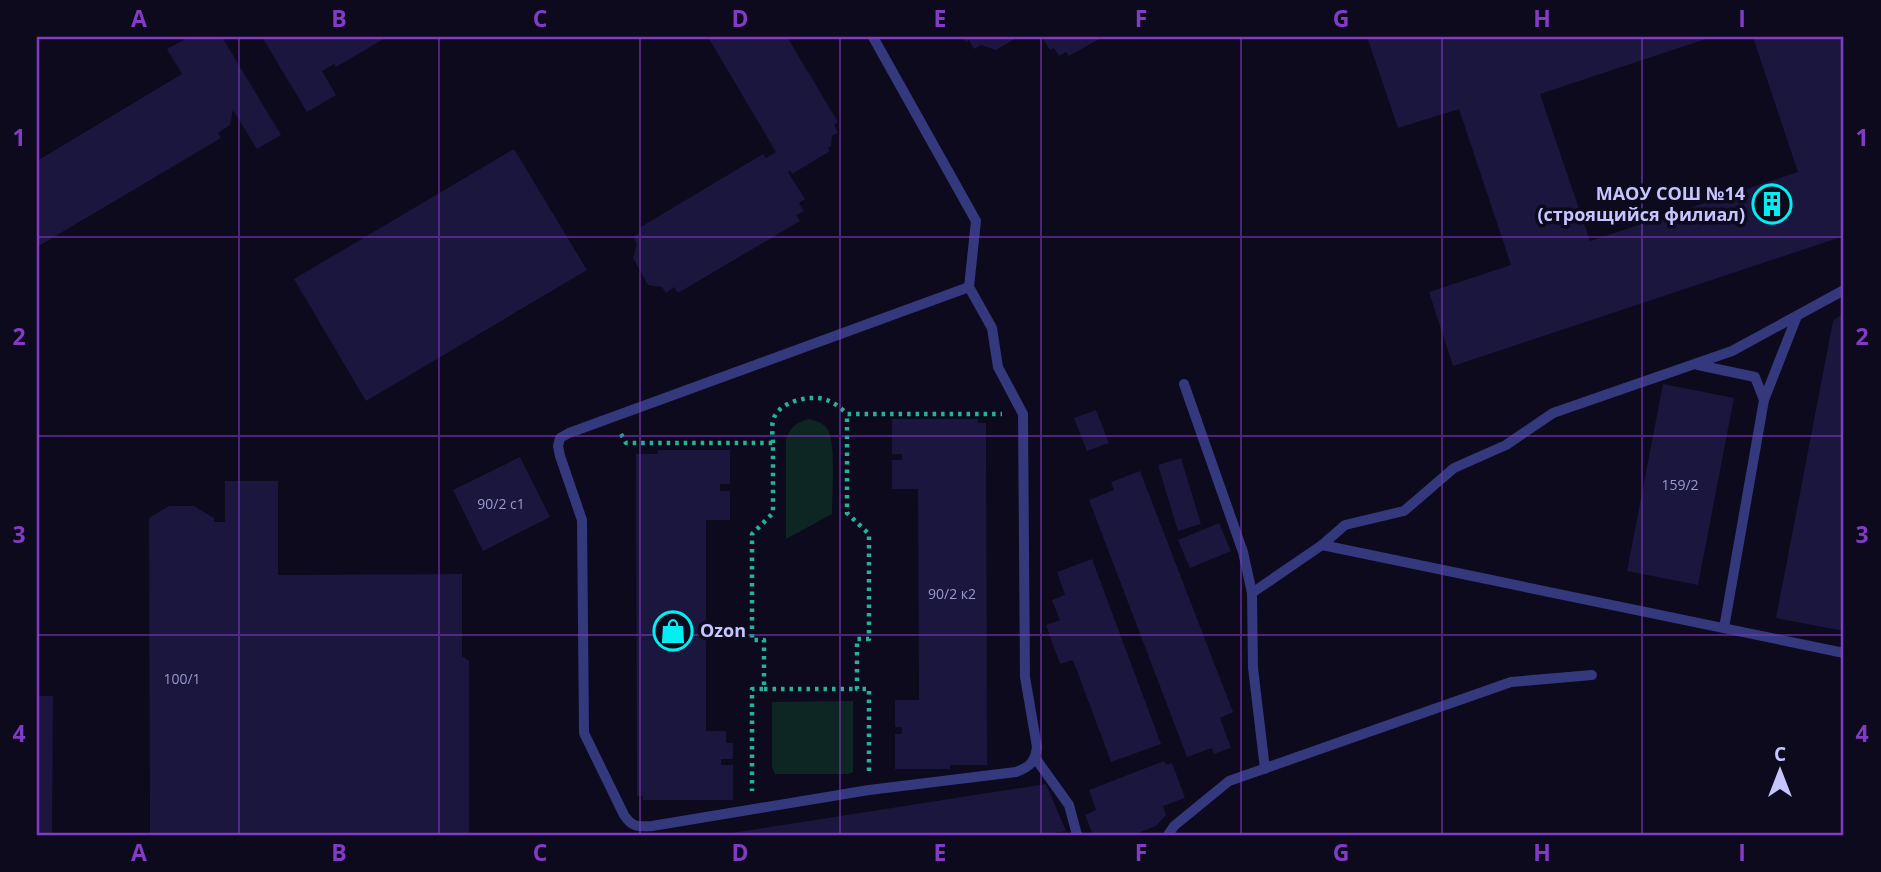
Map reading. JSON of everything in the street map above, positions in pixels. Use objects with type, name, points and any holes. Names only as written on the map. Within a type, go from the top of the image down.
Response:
[{"type":"lane","points":[[873,37],[976,221],[970,287],[992,328],[999,367],[1023,414],[1024,677],[1037,747],[1035,759],[1027,768],[1016,772],[869,790],[652,826],[630,824],[584,733],[582,520],[558,446],[560,438],[970,287]]},
{"type":"lane","points":[[1252,593],[1322,545],[1345,525],[1404,511],[1454,468],[1506,445],[1553,413],[1732,351],[1844,290]]},
{"type":"lane","points":[[1724,628],[1765,400],[1797,316]]},
{"type":"lane","points":[[1695,364],[1755,377],[1765,400]]},
{"type":"lane","points":[[1184,384],[1243,552],[1252,593],[1253,668],[1265,769]]},
{"type":"lane","points":[[1322,545],[1844,653]]},
{"type":"lane","points":[[1168,835],[1174,826],[1229,781],[1511,682],[1592,675]]},
{"type":"lane","points":[[1035,759],[1069,805],[1077,835]]},
{"type":"path","points":[[764,689],[764,640],[752,640],[752,534],[773,513],[773,419],[780,411],[799,399],[810,398],[824,399],[847,414],[1023,414]]},
{"type":"path","points":[[847,414],[847,513],[869,534],[869,639],[857,639],[857,689]]},
{"type":"path","points":[[612,418],[626,443],[773,443]]},
{"type":"path","points":[[752,809],[752,689],[869,689],[869,790]]},
{"type":"green space","points":[[809,419],[824,426],[830,437],[833,457],[832,514],[786,539],[786,439],[794,426]]},
{"type":"green space","points":[[853,701],[853,772],[775,774],[772,767],[772,702]]},
{"type":"building","points":[[189,37],[222,37],[281,135],[257,149],[233,110],[230,125],[218,133],[221,138],[37,247],[37,161],[182,74],[167,49]]},
{"type":"building","points":[[262,37],[387,37],[336,67],[334,64],[322,71],[336,95],[307,112]]},
{"type":"building","points":[[708,37],[787,37],[838,122],[834,125],[838,133],[832,136],[831,146],[828,148],[830,151],[792,174],[790,170],[788,172],[805,199],[799,203],[804,211],[796,215],[800,221],[678,293],[674,287],[666,293],[662,287],[648,285],[633,258],[637,244],[633,237],[641,232],[639,228],[763,154],[766,158],[776,152]]},
{"type":"building","points":[[962,37],[1018,37],[996,50],[981,45],[974,49],[969,40],[966,42]]},
{"type":"building","points":[[1042,37],[1103,37],[1069,56],[1066,52],[1059,56],[1054,48],[1050,50]]},
{"type":"building","name":"МАОУ СОШ №14 (строящийся филиал)","points":[[1367,37],[1712,37],[1540,94],[1590,241],[1798,172],[1753,37],[1844,37],[1844,236],[1453,366],[1429,292],[1511,265],[1459,109],[1398,128]]},
{"type":"building","points":[[514,149],[587,270],[366,401],[294,279]]},
{"type":"building","points":[[1844,312],[1844,631],[1776,618],[1833,321]]},
{"type":"building","points":[[1663,384],[1734,398],[1698,585],[1627,571]]},
{"type":"building","points":[[1096,410],[1109,443],[1087,451],[1074,418]]},
{"type":"building","points":[[892,419],[978,419],[978,423],[986,423],[987,765],[950,765],[950,769],[895,769],[895,734],[902,734],[902,727],[895,727],[895,700],[919,700],[918,489],[892,489],[892,460],[902,460],[902,454],[892,454]]},
{"type":"building","points":[[658,450],[730,450],[730,484],[720,484],[720,491],[730,491],[730,520],[706,520],[706,731],[726,731],[726,743],[733,743],[733,759],[721,759],[721,765],[733,765],[733,800],[643,800],[643,796],[637,796],[636,454],[658,454]]},
{"type":"building","points":[[520,457],[550,517],[483,551],[453,490]]},
{"type":"building","points":[[1181,458],[1201,524],[1178,531],[1158,465]]},
{"type":"building","points":[[1140,471],[1233,712],[1220,718],[1231,748],[1214,754],[1212,748],[1187,757],[1089,500],[1114,490],[1111,482]]},
{"type":"building","points":[[225,481],[278,481],[278,575],[462,574],[462,656],[469,661],[469,835],[150,835],[149,518],[169,506],[194,506],[214,518],[214,522],[225,522]]},
{"type":"building","points":[[1219,523],[1231,551],[1190,568],[1178,540]]},
{"type":"building","points":[[1092,559],[1161,744],[1111,762],[1073,660],[1060,664],[1046,625],[1060,620],[1052,600],[1065,595],[1057,572]]},
{"type":"building","points":[[37,696],[53,696],[52,835],[37,835]]},
{"type":"building","points":[[1164,761],[1166,765],[1172,763],[1185,798],[1163,806],[1166,815],[1156,826],[1133,835],[1093,835],[1085,815],[1096,810],[1089,790]]},
{"type":"building","points":[[1046,784],[1066,831],[1041,835],[725,835],[725,834]]},
{"type":"place","name":"МАОУ СОШ №14 (строящийся филиал)","points":[[1772,204]]},
{"type":"place","name":"Ozon","points":[[673,631]]}]
